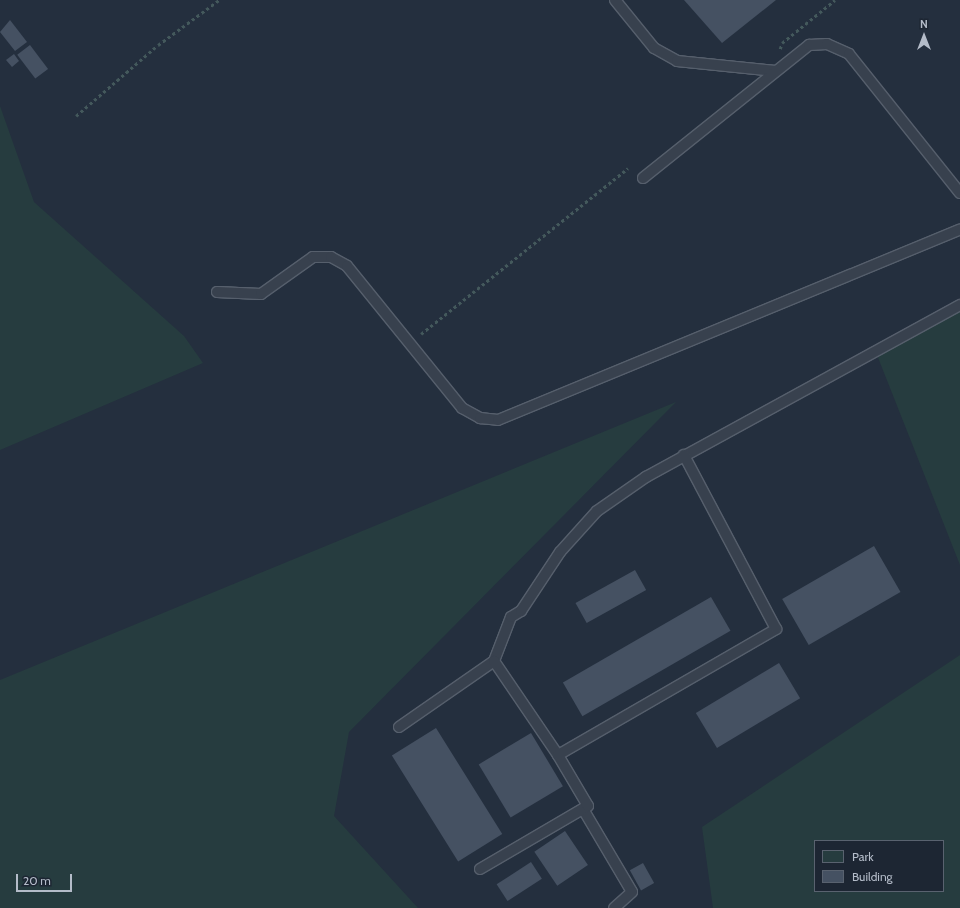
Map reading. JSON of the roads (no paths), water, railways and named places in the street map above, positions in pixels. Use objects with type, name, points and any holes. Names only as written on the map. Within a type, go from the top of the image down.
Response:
[{"type":"lane","points":[[614,0],[654,48],[677,61],[775,71]]},
{"type":"lane","points":[[643,178],[809,45],[828,44],[850,54],[960,193]]},
{"type":"lane","points":[[217,292],[261,294],[313,257],[331,257],[347,266],[408,344],[462,408],[480,418],[498,420],[960,230]]},
{"type":"lane","points":[[399,727],[494,661],[511,617],[521,611],[560,552],[597,511],[684,455],[960,304]]},
{"type":"lane","points":[[558,755],[776,628],[684,455]]},
{"type":"lane","points":[[480,870],[588,806],[558,755],[494,661]]},
{"type":"lane","points":[[583,809],[632,892],[614,908]]}]
